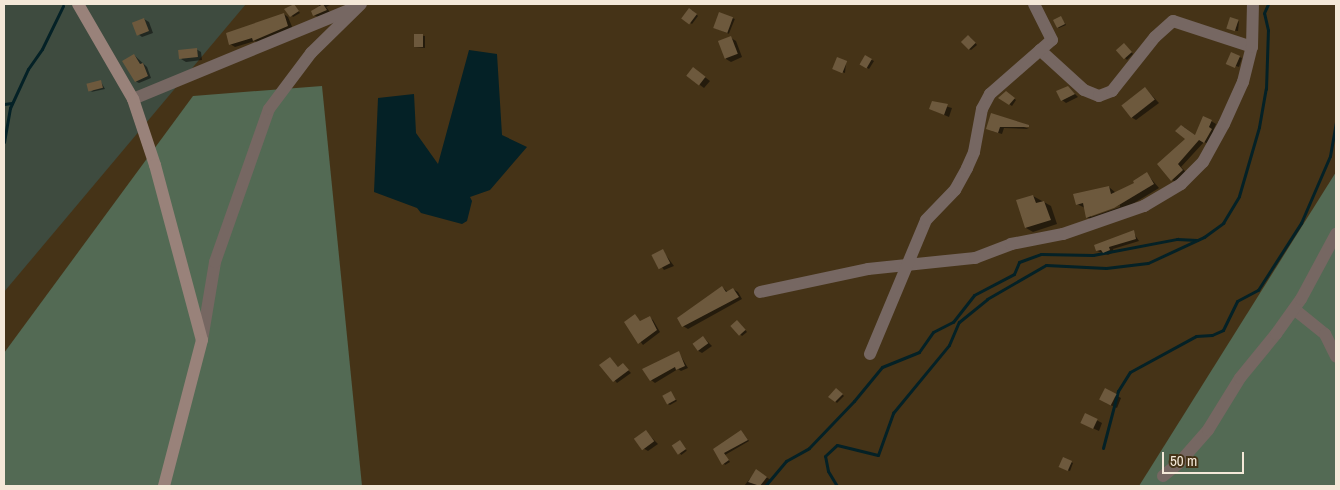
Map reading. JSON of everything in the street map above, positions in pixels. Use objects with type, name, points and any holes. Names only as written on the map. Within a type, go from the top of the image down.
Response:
[{"type":"street","points":[[78,4],[133,99],[155,165],[202,340]]},
{"type":"street","points":[[870,354],[904,266],[926,220],[955,190],[967,168],[974,152],[982,109],[990,94],[1052,40],[1034,4]]},
{"type":"street","points":[[760,292],[868,269],[975,258],[1011,244],[1063,234],[1144,206],[1181,184],[1203,162],[1224,124],[1243,82],[1252,47],[1253,4]]},
{"type":"street","points":[[133,99],[358,5]]},
{"type":"street","points":[[164,486],[202,340],[215,262],[269,110],[311,53],[358,5]]},
{"type":"street","points":[[1040,50],[1084,90],[1099,96],[1112,91],[1155,37],[1173,21],[1252,47]]},
{"type":"street","points":[[1163,476],[1179,463],[1208,430],[1240,378],[1294,309],[1336,234]]},
{"type":"street","points":[[1294,309],[1325,334],[1336,357]]},
{"type":"green space","points":[[4,4],[246,4],[4,292]]},
{"type":"green space","points":[[322,86],[362,486],[4,486],[4,353],[193,96]]},
{"type":"green space","points":[[1336,172],[1336,486],[1139,486]]},
{"type":"water","points":[[469,50],[497,54],[502,135],[527,147],[490,190],[470,197],[472,201],[467,221],[462,224],[421,213],[417,208],[374,192],[378,98],[414,94],[416,133],[438,164]]},
{"type":"building","points":[[294,4],[299,11],[290,17],[284,9]]},
{"type":"building","points":[[323,4],[327,10],[313,16],[311,11]]},
{"type":"building","points":[[689,8],[697,14],[689,24],[681,18]]},
{"type":"building","points":[[719,12],[733,17],[727,33],[713,28]]},
{"type":"building","points":[[284,13],[288,26],[253,41],[252,38],[229,45],[226,33]]},
{"type":"building","points":[[1061,16],[1065,24],[1057,28],[1053,20]]},
{"type":"building","points":[[1230,17],[1239,20],[1235,31],[1226,28]]},
{"type":"building","points":[[144,18],[149,31],[137,36],[132,23]]},
{"type":"building","points":[[414,34],[423,34],[423,47],[414,47]]},
{"type":"building","points":[[968,35],[976,43],[969,50],[961,42]]},
{"type":"building","points":[[731,36],[738,54],[725,59],[718,41]]},
{"type":"building","points":[[1124,43],[1132,52],[1124,59],[1116,50]]},
{"type":"building","points":[[197,48],[198,57],[179,59],[178,50]]},
{"type":"building","points":[[1231,52],[1240,56],[1235,68],[1226,64]]},
{"type":"building","points":[[134,54],[140,64],[143,63],[148,76],[135,82],[122,61]]},
{"type":"building","points":[[865,55],[872,59],[866,69],[860,65]]},
{"type":"building","points":[[837,57],[847,61],[842,73],[832,69]]},
{"type":"building","points":[[693,67],[706,77],[699,86],[686,76]]},
{"type":"building","points":[[101,80],[103,88],[88,91],[86,84]]},
{"type":"building","points":[[1068,86],[1075,94],[1061,101],[1056,91]]},
{"type":"building","points":[[1145,87],[1155,100],[1131,118],[1121,105]]},
{"type":"building","points":[[1006,91],[1015,98],[1009,105],[998,98]]},
{"type":"building","points":[[932,101],[948,104],[944,115],[929,109]]},
{"type":"building","points":[[991,113],[1029,125],[1029,127],[1000,127],[998,133],[986,129]]},
{"type":"building","points":[[1203,116],[1212,120],[1209,127],[1212,129],[1204,143],[1199,140],[1178,164],[1183,170],[1171,181],[1157,164],[1185,139],[1175,131],[1181,125],[1195,135]]},
{"type":"building","points":[[1147,172],[1154,184],[1114,208],[1086,218],[1083,203],[1076,205],[1073,194],[1109,186],[1111,194],[1134,183],[1133,181]]},
{"type":"building","points":[[1033,195],[1036,203],[1044,201],[1051,220],[1025,228],[1016,200]]},
{"type":"building","points":[[1134,230],[1136,239],[1109,247],[1110,250],[1103,253],[1101,250],[1096,251],[1094,245]]},
{"type":"building","points":[[663,249],[670,263],[659,269],[651,255]]},
{"type":"building","points":[[722,286],[726,292],[733,288],[739,297],[682,327],[677,318]]},
{"type":"building","points":[[635,314],[640,321],[650,316],[657,330],[638,344],[624,322]]},
{"type":"building","points":[[737,320],[746,330],[739,336],[730,326]]},
{"type":"building","points":[[703,336],[708,343],[698,351],[692,344]]},
{"type":"building","points":[[679,351],[685,366],[676,370],[675,367],[650,381],[642,369]]},
{"type":"building","points":[[610,357],[618,367],[623,363],[629,370],[613,382],[599,365]]},
{"type":"building","points":[[836,388],[843,394],[835,402],[828,397]]},
{"type":"building","points":[[1105,388],[1117,394],[1111,405],[1099,400]]},
{"type":"building","points":[[671,391],[676,400],[667,405],[662,396]]},
{"type":"building","points":[[1085,413],[1098,419],[1093,429],[1080,423]]},
{"type":"building","points":[[646,430],[654,441],[642,450],[634,439]]},
{"type":"building","points":[[741,430],[748,440],[724,453],[729,460],[722,465],[713,449]]},
{"type":"building","points":[[680,440],[686,449],[678,455],[672,446]]},
{"type":"building","points":[[1063,457],[1072,461],[1068,471],[1059,467]]},
{"type":"building","points":[[756,469],[767,477],[760,486],[748,482]]},
{"type":"waterway","points":[[837,486],[828,471],[825,456],[837,445],[878,455],[893,413],[949,345],[959,322],[987,299],[1046,265],[1106,268],[1148,263],[1204,237],[1223,223],[1239,196],[1259,127],[1266,89],[1268,30],[1264,13],[1268,4]]},
{"type":"waterway","points":[[4,142],[10,108],[28,69],[42,49],[63,6]]},
{"type":"waterway","points":[[4,104],[12,103]]},
{"type":"waterway","points":[[1103,448],[1118,391],[1130,372],[1196,336],[1212,335],[1223,330],[1237,301],[1258,290],[1301,223],[1330,156],[1336,121]]},
{"type":"waterway","points":[[765,486],[786,461],[809,448],[854,401],[882,367],[919,352],[933,332],[953,322],[974,295],[1014,274],[1019,262],[1041,254],[1093,255],[1177,239],[1197,240]]}]
